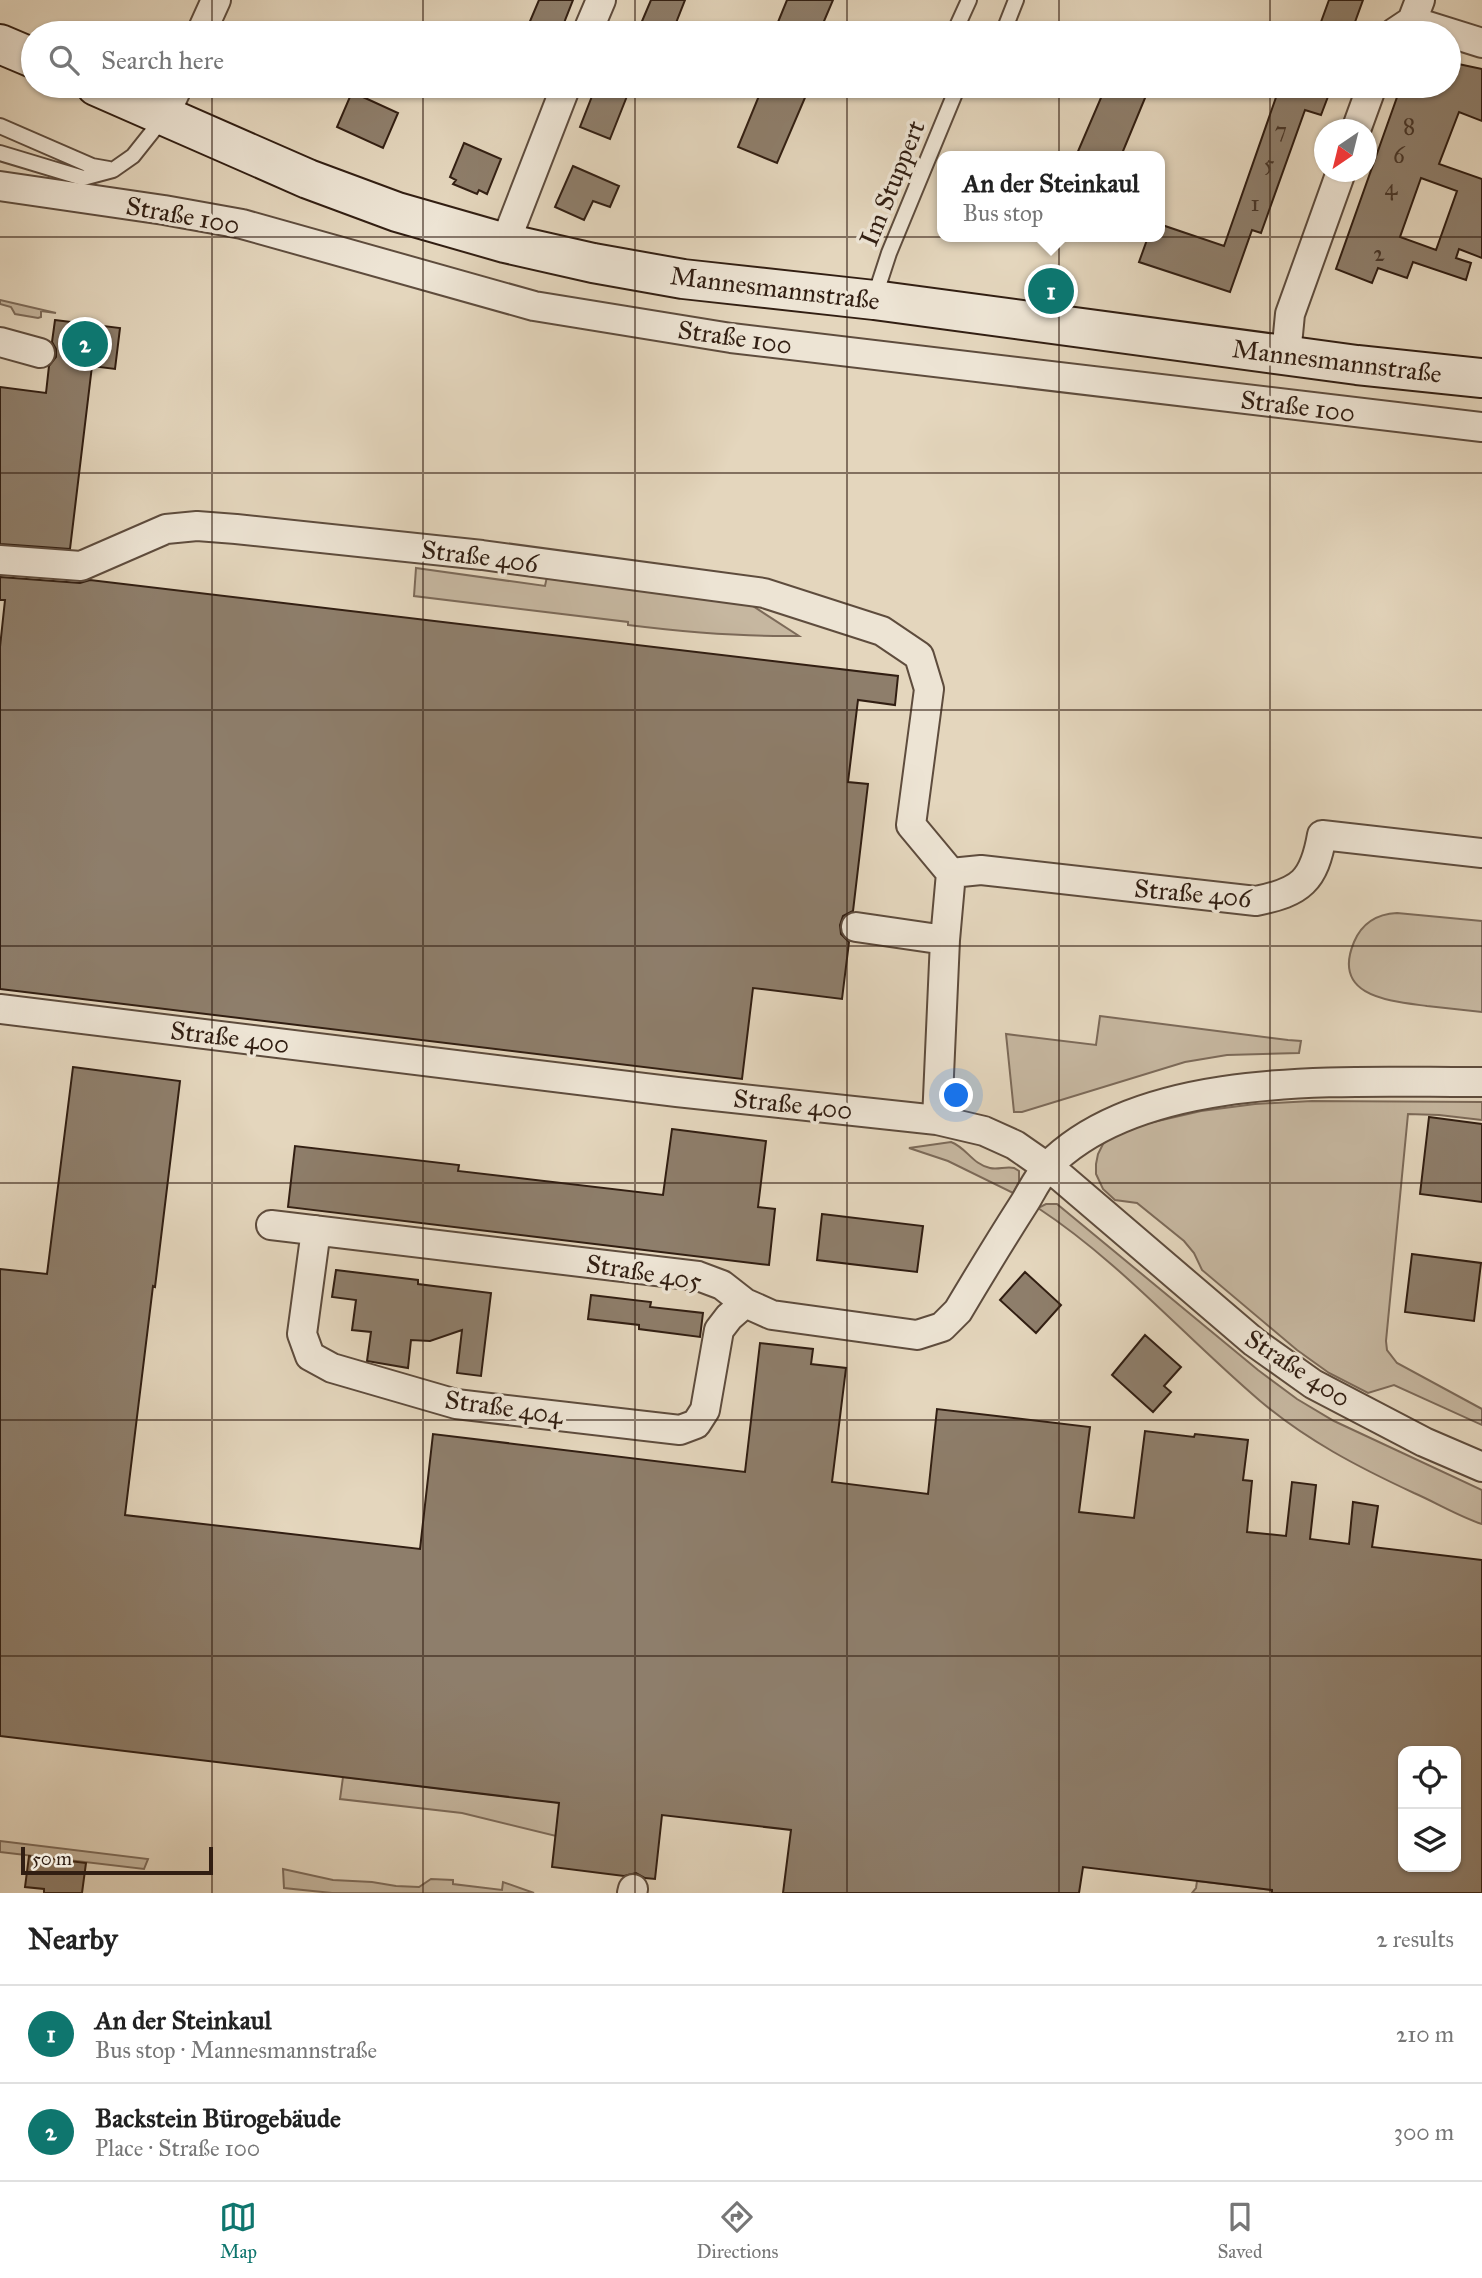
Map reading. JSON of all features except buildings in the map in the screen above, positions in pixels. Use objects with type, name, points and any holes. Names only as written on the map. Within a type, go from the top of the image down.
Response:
[{"type":"main road","points":[[0,44],[21,53]]},
{"type":"main road","name":"Mannesmannstraße","points":[[171,101],[307,178],[358,198],[505,243],[593,262],[683,279],[874,300],[1286,355],[1482,378]]},
{"type":"street","points":[[206,21],[216,0]]},
{"type":"street","points":[[592,21],[601,0]]},
{"type":"street","points":[[1461,36],[1482,43]]},
{"type":"street","points":[[505,243],[561,98]]},
{"type":"street","points":[[1360,119],[1368,98]]},
{"type":"street","points":[[1286,355],[1290,314],[1337,182]]},
{"type":"street","name":"Straße 100","points":[[0,186],[164,209],[242,224],[534,306],[731,338],[1482,427]]},
{"type":"street","points":[[0,342],[40,353]]},
{"type":"street","name":"Straße 406","points":[[0,560],[81,566],[166,528],[197,526],[482,555],[700,583],[764,593],[882,631],[919,656],[929,689],[911,825],[951,873],[981,870],[1256,901],[1284,895],[1306,880],[1318,856],[1322,835],[1482,853]]},
{"type":"street","points":[[937,1120],[945,940],[951,873]]},
{"type":"street","points":[[856,927],[945,940]]},
{"type":"street","name":"Straße 400","points":[[0,1009],[677,1092],[937,1120],[984,1131],[1016,1145],[1047,1167],[1254,1342],[1313,1384],[1424,1442],[1482,1467]]},
{"type":"street","name":"Straße 405","points":[[271,1225],[686,1274],[722,1285],[745,1303],[772,1315],[917,1335],[942,1327],[958,1311],[1047,1167],[1080,1140],[1118,1118],[1178,1099],[1241,1089],[1317,1084],[1482,1082]]},
{"type":"street","name":"Straße 404","points":[[316,1230],[302,1334],[310,1356],[332,1368],[456,1404],[680,1430],[696,1424],[705,1410],[719,1330],[745,1303]]},
{"type":"lane","points":[[959,21],[969,0]]},
{"type":"lane","points":[[1008,21],[1016,0]]},
{"type":"lane","name":"Im Stuppert","points":[[874,300],[889,253],[953,98]]},
{"type":"lane","points":[[0,153],[83,178],[113,170],[133,156],[171,101]]},
{"type":"lane","points":[[0,126],[92,166],[113,170]]},
{"type":"shaded area","points":[[0,300],[56,313],[41,311],[41,317],[38,318],[15,314],[11,307],[0,304]]},
{"type":"shaded area","points":[[416,568],[545,586],[548,572],[739,597],[799,636],[671,630],[628,625],[628,622],[414,596]]},
{"type":"shaded area","points":[[1397,913],[1482,921],[1482,1012],[1397,1002],[1368,993],[1357,985],[1350,974],[1349,960],[1357,935],[1371,921],[1383,915]]},
{"type":"shaded area","points":[[1100,1016],[1301,1041],[1299,1053],[1227,1055],[1185,1062],[1022,1112],[1014,1112],[1006,1034],[1096,1045]]},
{"type":"shaded area","points":[[1312,1101],[1482,1102],[1482,1120],[1408,1114],[1386,1341],[1387,1350],[1397,1363],[1482,1409],[1482,1425],[1394,1385],[1368,1393],[1329,1373],[1297,1350],[1202,1270],[1194,1253],[1184,1241],[1137,1203],[1115,1200],[1103,1189],[1096,1174],[1098,1154],[1111,1136],[1149,1123],[1201,1111],[1255,1104]]},
{"type":"shaded area","points":[[951,1142],[984,1166],[1014,1168],[1019,1171],[1019,1182],[1013,1193],[948,1161],[909,1148]]},
{"type":"shaded area","points":[[1046,1204],[1057,1204],[1297,1399],[1334,1421],[1482,1490],[1482,1524],[1353,1463],[1277,1414],[1231,1376],[1097,1252],[1038,1208]]},
{"type":"shaded area","points":[[343,1777],[621,1810],[556,1836],[462,1813],[340,1799]]},
{"type":"shaded area","points":[[0,1841],[148,1859],[144,1869],[0,1852]]},
{"type":"shaded area","points":[[283,1869],[333,1880],[396,1886],[419,1887],[431,1879],[453,1880],[453,1884],[502,1890],[503,1882],[534,1893],[332,1893],[284,1888]]},
{"type":"shaded area","points":[[1197,1881],[1272,1890],[1272,1893],[1192,1893]]},
{"type":"place","name":"An der Steinkaul","points":[[1051,291]]},
{"type":"place","name":"Backstein Bürogebäude","points":[[85,344]]}]
